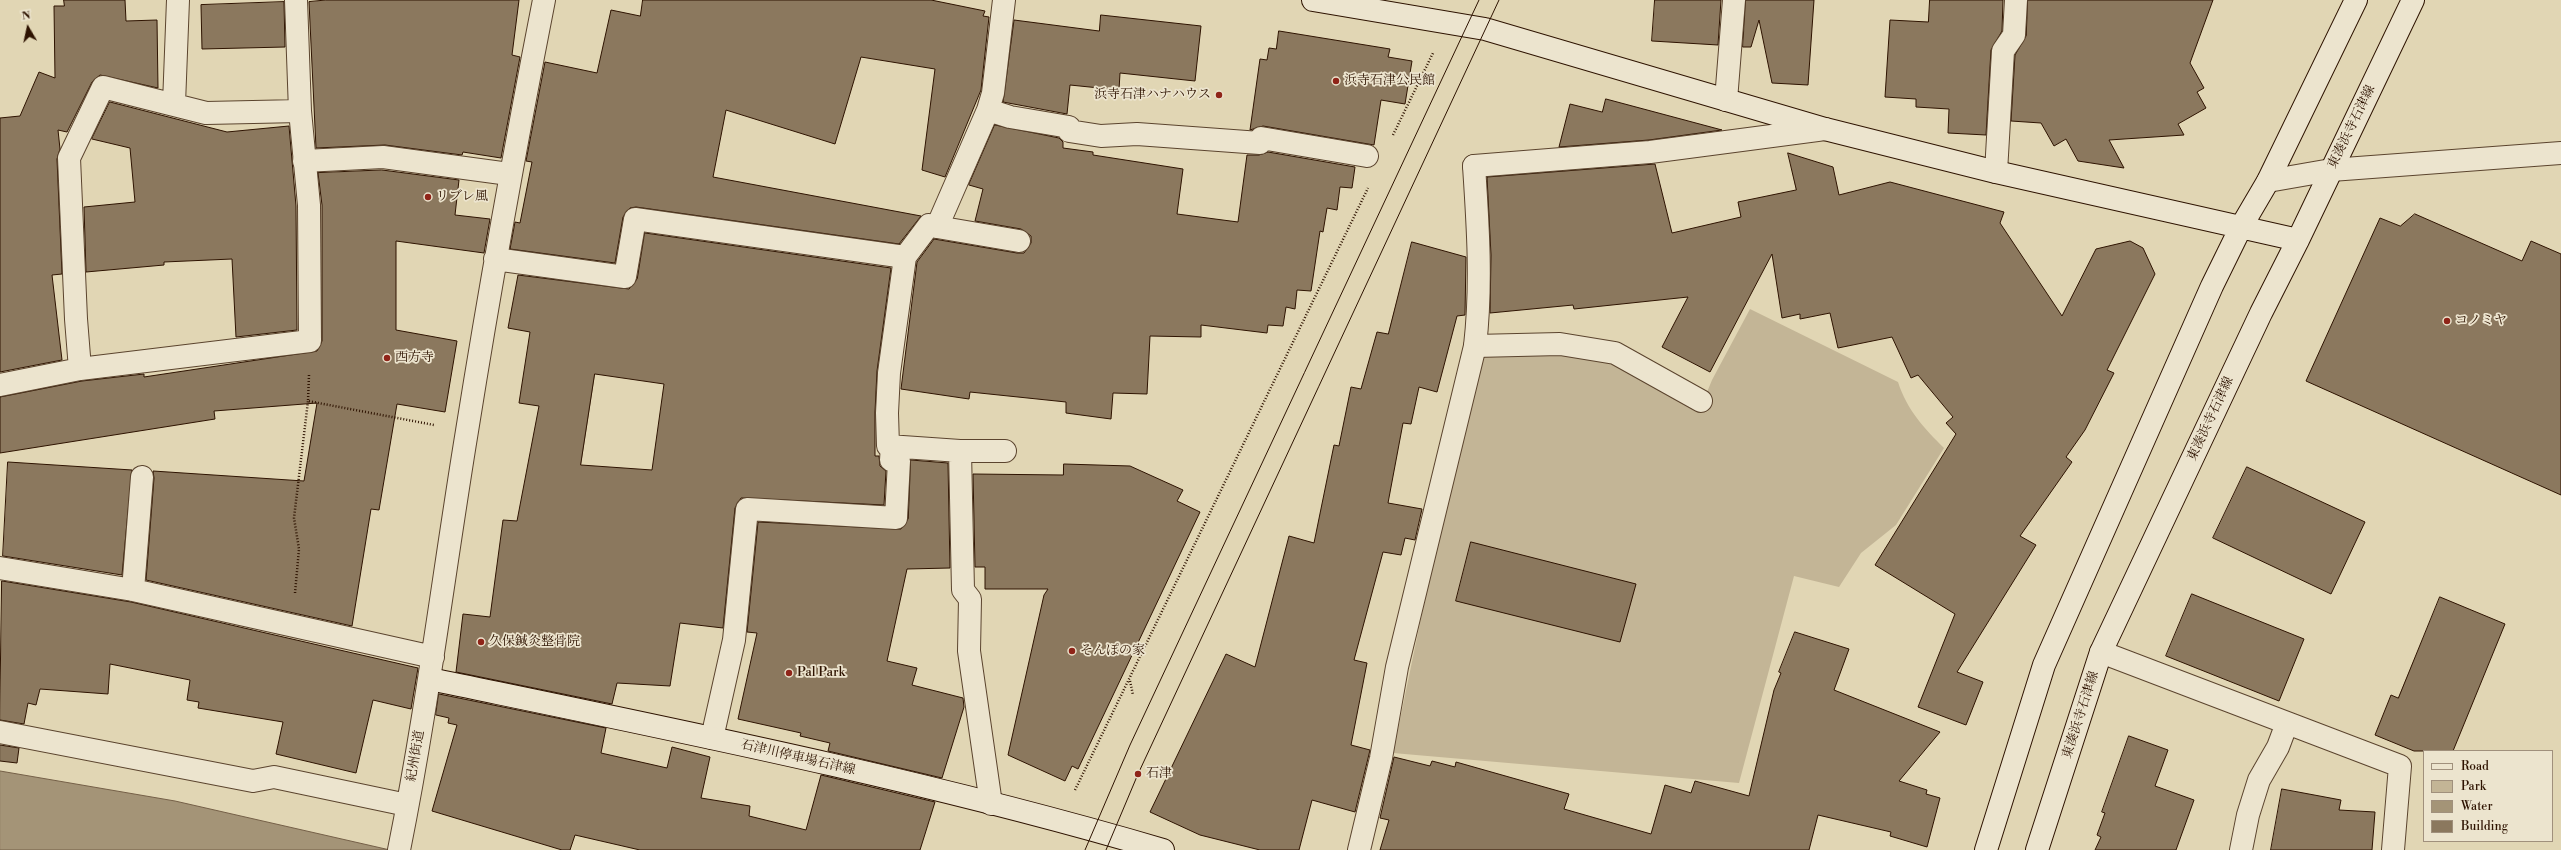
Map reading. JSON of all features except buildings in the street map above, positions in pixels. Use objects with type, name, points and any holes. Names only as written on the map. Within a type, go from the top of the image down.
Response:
[{"type":"street","points":[[174,104],[178,0]]},
{"type":"street","points":[[0,385],[80,369],[310,341],[309,205],[300,111],[296,0]]},
{"type":"street","name":"紀州街道","points":[[400,842],[430,679],[466,432],[509,174],[544,0]]},
{"type":"street","points":[[937,227],[988,110],[993,93],[1004,0]]},
{"type":"street","points":[[1313,0],[1363,4],[1485,29],[1825,129],[1996,172],[2298,240]]},
{"type":"street","points":[[1726,100],[1734,0]]},
{"type":"street","points":[[1996,172],[2003,51],[2014,35],[2016,0]]},
{"type":"street","points":[[1986,850],[2044,665],[2208,294],[2241,227],[2268,182],[2356,0]]},
{"type":"street","name":"東湊浜寺石津線","points":[[2037,850],[2101,652],[2261,313],[2298,240],[2413,0]]},
{"type":"street","points":[[80,369],[76,319],[69,158],[103,86],[206,113],[300,111]]},
{"type":"street","points":[[988,110],[1010,117],[1070,127],[1069,131],[1101,136],[1137,134],[1260,142],[1261,138],[1367,156]]},
{"type":"street","points":[[1359,850],[1381,758],[1397,667],[1475,346],[1479,310],[1480,254],[1474,166],[1650,152],[1825,129]]},
{"type":"street","points":[[2268,182],[2331,170],[2561,153]]},
{"type":"street","points":[[304,161],[383,157],[509,174]]},
{"type":"street","points":[[495,259],[625,277],[635,219],[905,257]]},
{"type":"street","points":[[1005,451],[960,451],[888,446],[886,413],[889,374],[905,257],[929,225],[1019,241]]},
{"type":"street","points":[[1475,346],[1560,344],[1615,353],[1701,401]]},
{"type":"street","points":[[712,738],[734,640],[747,509],[896,518],[899,461],[891,460],[892,446]]},
{"type":"street","points":[[960,451],[963,590],[970,599],[969,651],[991,804]]},
{"type":"street","points":[[133,590],[142,477]]},
{"type":"street","points":[[0,568],[133,590],[433,657]]},
{"type":"street","points":[[2101,652],[2400,766],[2393,850]]},
{"type":"street","name":"石津川停車場石津線","points":[[430,679],[712,738],[1060,821],[1163,850]]},
{"type":"street","points":[[2241,850],[2248,815],[2259,780],[2278,747],[2287,723]]},
{"type":"street","points":[[0,732],[254,781],[274,777],[407,805]]},
{"type":"path","points":[[1392,137],[1436,46]]},
{"type":"path","points":[[1060,821],[1130,680],[1369,186]]},
{"type":"path","points":[[289,626],[294,599],[299,549],[294,518],[308,400],[310,341]]},
{"type":"path","points":[[308,400],[466,432]]},
{"type":"path","points":[[1130,680],[1133,695]]},
{"type":"green space","points":[[1750,309],[1898,382],[1911,410],[1923,426],[1944,448],[1896,525],[1861,553],[1839,587],[1794,576],[1739,783],[1393,753],[1439,532],[1484,351],[1560,351],[1615,360],[1701,407],[1712,380]]},
{"type":"water","points":[[0,771],[175,801],[390,850],[0,850]]},
{"type":"tram line","points":[[1085,850],[1130,745],[1479,0]]},
{"type":"tram line","points":[[1106,850],[1138,774],[1499,0]]},
{"type":"place","name":"浜寺石津公民館","points":[[1336,81]]},
{"type":"place","name":"浜寺石津ハナハウス","points":[[1219,95]]},
{"type":"place","name":"リブレ風","points":[[428,197]]},
{"type":"place","name":"コノミヤ","points":[[2447,321]]},
{"type":"place","name":"西方寺","points":[[387,358]]},
{"type":"place","name":"久保鍼灸整骨院","points":[[481,642]]},
{"type":"place","name":"そんぽの家","points":[[1072,651]]},
{"type":"place","name":"Pal Park","points":[[789,673]]},
{"type":"place","name":"石津","points":[[1138,774]]}]
